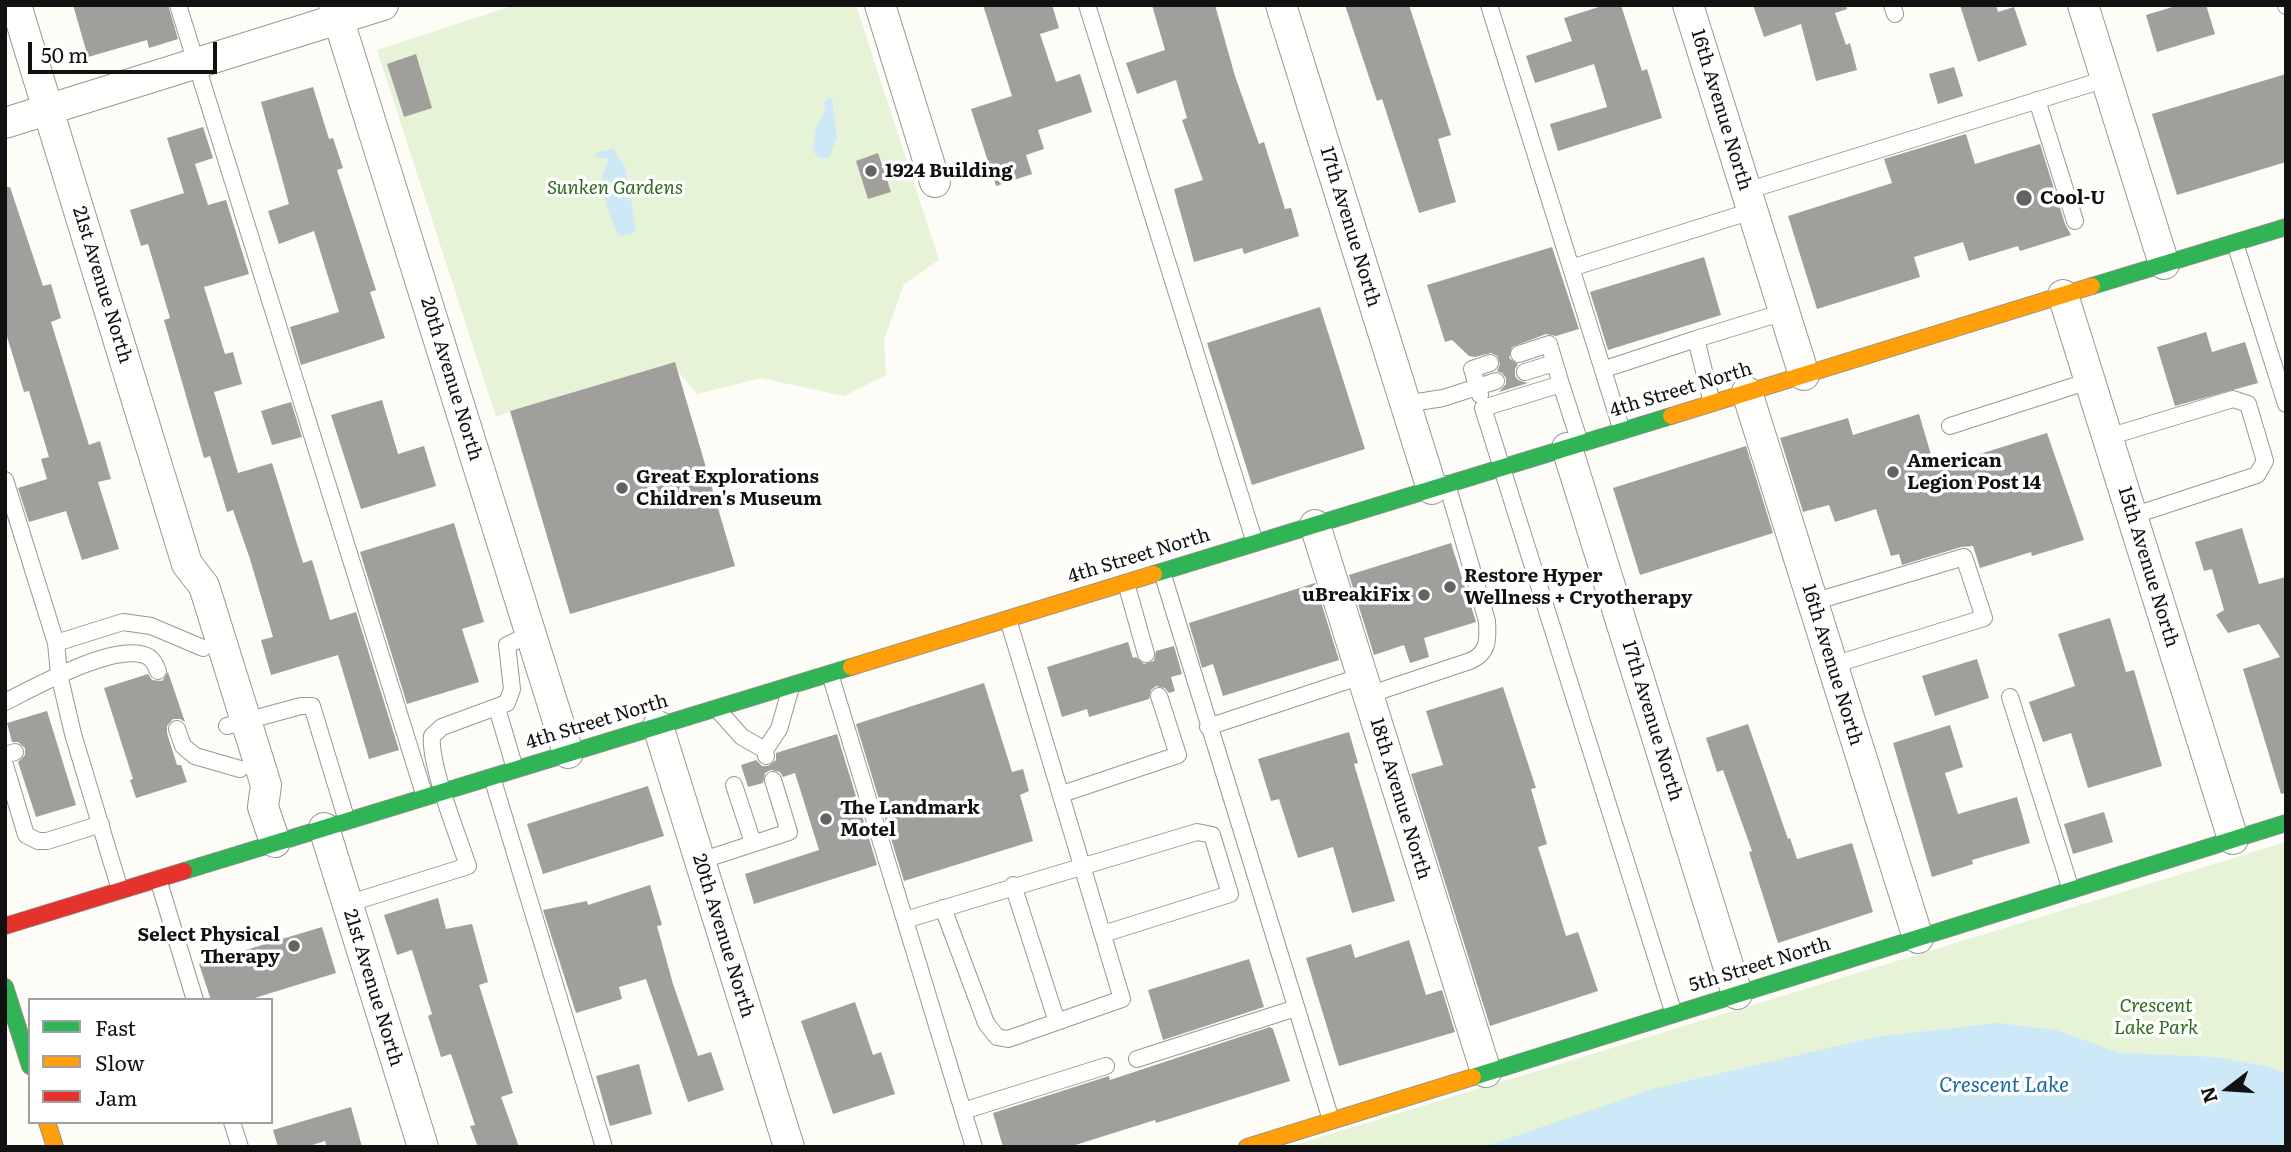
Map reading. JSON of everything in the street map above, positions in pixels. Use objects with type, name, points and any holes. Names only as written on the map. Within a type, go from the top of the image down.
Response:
[{"type":"main road","name":"4th Street North","points":[[5,926],[2286,227]]},
{"type":"main road","name":"5th Street North","points":[[1247,1147],[2286,823]]},
{"type":"main road","points":[[5,987],[28,1060]]},
{"type":"main road","points":[[48,1124],[55,1147]]},
{"type":"street","name":"21st Avenue North","points":[[16,5],[187,564],[204,586],[236,723],[240,769],[247,791],[263,807],[275,842]]},
{"type":"street","points":[[5,123],[196,63],[337,12],[383,5]]},
{"type":"street","points":[[880,5],[935,182]]},
{"type":"street","name":"17th Avenue North","points":[[1281,5],[1405,404],[1439,486]]},
{"type":"street","name":"16th Avenue North","points":[[1688,5],[1804,375]]},
{"type":"street","points":[[2083,5],[2164,264]]},
{"type":"street","name":"20th Avenue North","points":[[337,12],[568,753]]},
{"type":"street","name":"15th Avenue North","points":[[2063,295],[2233,839]]},
{"type":"street","name":"16th Avenue North","points":[[1747,392],[1917,938]]},
{"type":"street","name":"17th Avenue North","points":[[1573,445],[1737,994]]},
{"type":"street","name":"18th Avenue North","points":[[1315,524],[1486,1072]]},
{"type":"street","name":"21st Avenue North","points":[[187,564],[185,588],[203,648],[266,785],[263,807]]},
{"type":"street","name":"20th Avenue North","points":[[658,726],[789,1147]]},
{"type":"street","name":"21st Avenue North","points":[[336,825],[347,904],[423,1147]]},
{"type":"lane","points":[[178,5],[425,797]]},
{"type":"lane","points":[[1087,5],[1255,543]]},
{"type":"lane","points":[[1489,5],[1605,369],[1622,431]]},
{"type":"lane","points":[[1571,268],[1749,201],[2037,100],[2106,79]]},
{"type":"lane","points":[[2037,100],[2075,221]]},
{"type":"lane","points":[[2235,243],[2286,404]]},
{"type":"lane","points":[[1605,369],[1784,312]]},
{"type":"lane","points":[[1696,339],[1712,403]]},
{"type":"lane","points":[[1519,354],[1549,344],[1561,384],[1573,445]]},
{"type":"lane","points":[[1490,363],[1472,369],[1483,408],[1674,1014]]},
{"type":"lane","points":[[1525,372],[1554,363]]},
{"type":"lane","points":[[1405,404],[1443,398],[1496,381]]},
{"type":"lane","points":[[1950,426],[2089,381]]},
{"type":"lane","points":[[1483,408],[1561,384]]},
{"type":"lane","points":[[2108,437],[2233,399],[2248,404],[2265,461],[2257,475],[2132,516]]},
{"type":"lane","points":[[5,480],[56,643],[59,674],[73,734],[120,890]]},
{"type":"lane","points":[[1208,726],[1479,657],[1485,650],[1488,638],[1487,621],[1439,486]]},
{"type":"lane","points":[[1813,603],[1964,556],[1984,618],[1833,665]]},
{"type":"lane","points":[[1162,572],[1331,1120]]},
{"type":"lane","points":[[1126,582],[1146,654]]},
{"type":"lane","points":[[943,908],[986,1023],[997,1037],[1008,1039],[1122,999],[1009,619]]},
{"type":"lane","points":[[56,643],[123,622],[151,626],[203,648]]},
{"type":"lane","points":[[347,904],[468,866],[443,792],[432,748],[433,733],[442,727],[507,703],[512,693],[507,645],[531,634]]},
{"type":"lane","points":[[5,702],[59,674],[120,653],[146,655],[153,660],[158,671]]},
{"type":"lane","points":[[830,673],[974,1147]]},
{"type":"lane","points":[[716,708],[742,737],[766,753],[779,729],[792,685]]},
{"type":"lane","points":[[1062,794],[1178,755],[1159,696]]},
{"type":"lane","points":[[2010,697],[2071,890]]},
{"type":"lane","points":[[236,723],[301,706],[312,706],[336,825]]},
{"type":"lane","points":[[497,708],[516,769]]},
{"type":"lane","points":[[177,729],[183,746],[195,756],[240,769]]},
{"type":"lane","points":[[56,740],[73,734]]},
{"type":"lane","points":[[9,757],[20,792],[26,835],[38,841],[47,841],[101,824]]},
{"type":"lane","points":[[68,778],[85,773]]},
{"type":"lane","points":[[492,776],[604,1147]]},
{"type":"lane","points":[[700,861],[789,832],[773,780]]},
{"type":"lane","points":[[734,785],[753,843]]},
{"type":"lane","points":[[905,920],[1013,885],[1197,832],[1212,835],[1230,894],[1103,934]]},
{"type":"lane","points":[[158,879],[194,998]]},
{"type":"lane","points":[[1013,885],[1057,1022]]},
{"type":"lane","points":[[1136,1059],[1296,1009]]},
{"type":"lane","points":[[963,1111],[1105,1066]]},
{"type":"lane","points":[[233,1124],[240,1147]]},
{"type":"green space","name":"Sunken Gardens","points":[[515,5],[856,5],[939,260],[904,284],[884,340],[886,375],[844,396],[761,378],[697,394],[671,363],[496,417],[377,50]]},
{"type":"green space","name":"Crescent Lake Park","points":[[2286,842],[2286,1147],[1288,1147]]},
{"type":"water","points":[[828,96],[832,99],[837,137],[829,157],[821,159],[814,153],[814,136],[825,112],[824,103]]},
{"type":"water","points":[[613,149],[625,167],[636,229],[630,235],[621,236],[614,225],[605,198],[603,181],[608,159],[595,155],[597,152]]},
{"type":"water","name":"Crescent Lake","points":[[1998,1023],[2056,1030],[2120,1053],[2215,1057],[2266,1066],[2286,1074],[2286,1147],[1483,1147],[1653,1089],[1876,1037]]},
{"type":"building","points":[[73,5],[168,5],[178,39],[149,48],[147,40],[88,57]]},
{"type":"building","points":[[983,5],[1052,5],[1059,28],[1040,34],[1056,82],[1080,74],[1092,112],[1038,130],[1044,149],[1026,155],[1032,174],[996,186],[971,109],[1012,96]]},
{"type":"building","points":[[1152,5],[1215,5],[1235,76],[1259,144],[1264,142],[1285,209],[1291,208],[1299,236],[1244,254],[1242,248],[1194,262],[1174,189],[1203,180],[1182,120],[1187,118],[1176,80],[1137,94],[1126,63],[1165,50]]},
{"type":"building","points":[[1345,5],[1409,5],[1451,135],[1438,139],[1456,202],[1419,213],[1382,99],[1377,101]]},
{"type":"building","points":[[1605,5],[1621,5],[1642,71],[1647,69],[1662,118],[1558,151],[1550,124],[1607,107],[1594,64],[1535,83],[1526,56],[1572,41],[1564,18]]},
{"type":"building","points":[[1753,5],[1846,5],[1847,9],[1835,13],[1846,45],[1850,43],[1857,70],[1816,81],[1801,24],[1764,37]]},
{"type":"building","points":[[1960,5],[1996,5],[1998,12],[2014,7],[2027,45],[1978,62]]},
{"type":"building","points":[[2179,5],[2206,5],[2215,34],[2157,52],[2146,15]]},
{"type":"building","points":[[416,54],[432,108],[404,117],[387,64]]},
{"type":"building","points":[[1954,67],[1963,96],[1938,104],[1929,74]]},
{"type":"building","points":[[2286,74],[2286,162],[2177,195],[2152,114]]},
{"type":"building","points":[[313,87],[329,139],[333,138],[343,168],[337,170],[376,290],[370,292],[385,338],[301,365],[290,327],[339,312],[314,231],[279,244],[268,211],[289,204],[261,102]]},
{"type":"building","points":[[203,127],[213,158],[195,164],[208,205],[226,200],[249,274],[204,287],[225,354],[233,352],[242,384],[214,392],[238,473],[272,463],[303,563],[312,560],[330,620],[356,612],[399,750],[369,759],[338,655],[271,675],[261,640],[273,637],[250,559],[233,510],[227,512],[210,456],[204,458],[164,320],[170,318],[148,244],[141,246],[130,210],[184,193],[167,138]]},
{"type":"building","points":[[1966,134],[1975,164],[2040,144],[2065,224],[2071,235],[2020,251],[2018,246],[1969,261],[1963,242],[1914,257],[1920,277],[1817,309],[1788,216],[1892,183],[1884,159]]},
{"type":"building","name":"1924 Building","points":[[878,153],[891,192],[868,199],[856,161]]},
{"type":"building","points":[[5,187],[10,187],[43,286],[51,284],[61,318],[51,322],[89,445],[100,441],[111,479],[98,482],[119,549],[82,560],[66,511],[29,522],[18,488],[47,479],[41,459],[49,457],[29,391],[24,392],[5,330]]},
{"type":"building","points":[[1552,247],[1579,329],[1556,336],[1546,334],[1512,347],[1509,358],[1518,364],[1515,376],[1528,383],[1499,392],[1506,384],[1506,378],[1497,371],[1500,364],[1497,356],[1491,353],[1469,356],[1452,340],[1445,342],[1427,285]]},
{"type":"building","points":[[1704,257],[1721,315],[1608,350],[1590,292]]},
{"type":"building","points":[[1320,307],[1365,449],[1252,485],[1207,343]]},
{"type":"building","points":[[2206,332],[2212,352],[2245,342],[2258,383],[2175,406],[2157,347]]},
{"type":"building","name":"Great Explorations Children's Museum","points":[[675,362],[735,566],[570,614],[510,411]]},
{"type":"building","points":[[382,400],[398,454],[424,446],[436,486],[361,509],[331,415]]},
{"type":"building","points":[[291,402],[302,437],[272,445],[261,411]]},
{"type":"building","points":[[1919,414],[1935,468],[2047,433],[2084,540],[2032,556],[2031,552],[1980,568],[1973,546],[1961,547],[1902,565],[1899,554],[1891,556],[1876,509],[1835,522],[1829,505],[1803,512],[1780,438],[1848,418],[1853,435]]},
{"type":"building","points":[[1746,446],[1773,533],[1640,575],[1613,488]]},
{"type":"building","points":[[454,523],[484,622],[462,629],[479,682],[407,704],[360,552]]},
{"type":"building","points":[[2242,528],[2259,584],[2286,577],[2286,793],[2281,794],[2243,669],[2280,657],[2259,624],[2228,633],[2216,615],[2224,610],[2212,569],[2204,571],[2195,542]]},
{"type":"building","points":[[1451,543],[1476,622],[1424,638],[1429,657],[1410,663],[1404,645],[1374,655],[1349,575]]},
{"type":"building","points":[[1315,583],[1339,660],[1223,696],[1213,664],[1202,668],[1189,623]]},
{"type":"building","points":[[2110,618],[2126,672],[2134,670],[2162,766],[2088,788],[2071,733],[2043,742],[2029,702],[2075,686],[2058,634]]},
{"type":"building","points":[[1128,642],[1133,658],[1136,657],[1144,664],[1154,661],[1156,651],[1174,646],[1182,674],[1171,677],[1175,691],[1169,693],[1165,688],[1156,686],[1151,690],[1149,699],[1089,717],[1087,709],[1062,717],[1047,667]]},
{"type":"building","points":[[1977,659],[1989,698],[1935,716],[1922,676]]},
{"type":"building","points":[[168,672],[185,722],[173,719],[167,726],[167,733],[177,765],[181,765],[187,782],[136,798],[130,780],[133,779],[104,688],[148,674],[152,680],[162,681]]},
{"type":"building","points":[[984,683],[1012,772],[1023,769],[1029,791],[1020,795],[1033,841],[904,881],[856,724]]},
{"type":"building","points":[[1503,687],[1536,788],[1531,789],[1547,844],[1538,847],[1566,936],[1578,932],[1598,991],[1490,1026],[1411,774],[1443,765],[1426,711]]},
{"type":"building","points":[[47,711],[76,805],[36,817],[18,762],[25,755],[25,748],[18,742],[12,742],[7,723]]},
{"type":"building","points":[[1748,724],[1797,859],[1852,843],[1873,912],[1778,943],[1749,852],[1752,851],[1723,770],[1717,772],[1706,738]]},
{"type":"building","points":[[1950,725],[1963,767],[1945,773],[1958,814],[2017,797],[2030,843],[1972,860],[1973,864],[1932,877],[1893,743]]},
{"type":"building","points":[[1349,732],[1358,763],[1354,764],[1395,901],[1352,913],[1333,847],[1298,858],[1279,799],[1271,801],[1258,759]]},
{"type":"building","name":"The Landmark Motel","points":[[837,734],[877,865],[754,904],[745,874],[819,850],[795,773],[783,777],[780,772],[771,770],[765,773],[763,783],[748,787],[741,765],[756,760],[762,766],[768,766],[776,760],[776,753]]},
{"type":"building","points":[[648,786],[664,836],[543,874],[527,824]]},
{"type":"building","points":[[2104,812],[2113,842],[2073,854],[2064,824]]},
{"type":"building","points":[[650,885],[662,925],[657,926],[673,984],[698,1056],[711,1052],[724,1090],[688,1102],[646,979],[619,987],[622,999],[576,1013],[543,910],[587,901],[588,905]]},
{"type":"building","points":[[438,898],[446,929],[472,924],[488,982],[479,985],[513,1093],[501,1097],[519,1147],[478,1147],[470,1126],[475,1125],[451,1054],[441,1057],[428,1016],[432,1014],[412,950],[397,955],[384,915]]},
{"type":"building","name":"Select Physical Therapy","points":[[322,927],[336,973],[255,998],[210,998],[199,964]]},
{"type":"building","points":[[1409,940],[1426,995],[1442,990],[1455,1032],[1339,1066],[1306,958],[1351,944],[1355,958]]},
{"type":"building","points":[[1249,959],[1264,1007],[1163,1040],[1148,990]]},
{"type":"building","points":[[855,1002],[873,1055],[881,1052],[895,1094],[833,1114],[801,1021]]},
{"type":"building","points":[[1270,1027],[1273,1029],[1290,1081],[1069,1147],[1003,1147],[993,1113],[1109,1076],[1110,1080]]},
{"type":"building","points":[[639,1064],[652,1114],[610,1126],[596,1076]]},
{"type":"building","points":[[351,1107],[362,1147],[327,1147],[325,1141],[306,1147],[278,1147],[273,1130]]},
{"type":"traffic: fast","points":[[2092,286],[2286,227]]},
{"type":"traffic: fast","points":[[1154,574],[1671,416]]},
{"type":"traffic: fast","points":[[184,871],[851,667]]},
{"type":"traffic: fast","points":[[1473,1077],[2286,823]]},
{"type":"traffic: fast","points":[[5,987],[28,1060]]},
{"type":"traffic: slow","points":[[1671,416],[2092,286]]},
{"type":"traffic: slow","points":[[851,667],[1154,574]]},
{"type":"traffic: slow","points":[[1247,1147],[1473,1077]]},
{"type":"traffic: slow","points":[[48,1124],[55,1147]]},
{"type":"traffic: jam","points":[[5,926],[184,871]]},
{"type":"place","name":"1924 Building","points":[[871,171]]},
{"type":"place","name":"Cool-U","points":[[2024,198]]},
{"type":"place","name":"American Legion Post 14","points":[[1893,472]]},
{"type":"place","name":"Great Explorations Children's Museum","points":[[622,488]]},
{"type":"place","name":"Restore Hyper Wellness + Cryotherapy","points":[[1450,587]]},
{"type":"place","name":"uBreakiFix","points":[[1424,595]]},
{"type":"place","name":"The Landmark Motel","points":[[826,819]]},
{"type":"place","name":"Select Physical Therapy","points":[[294,946]]}]
